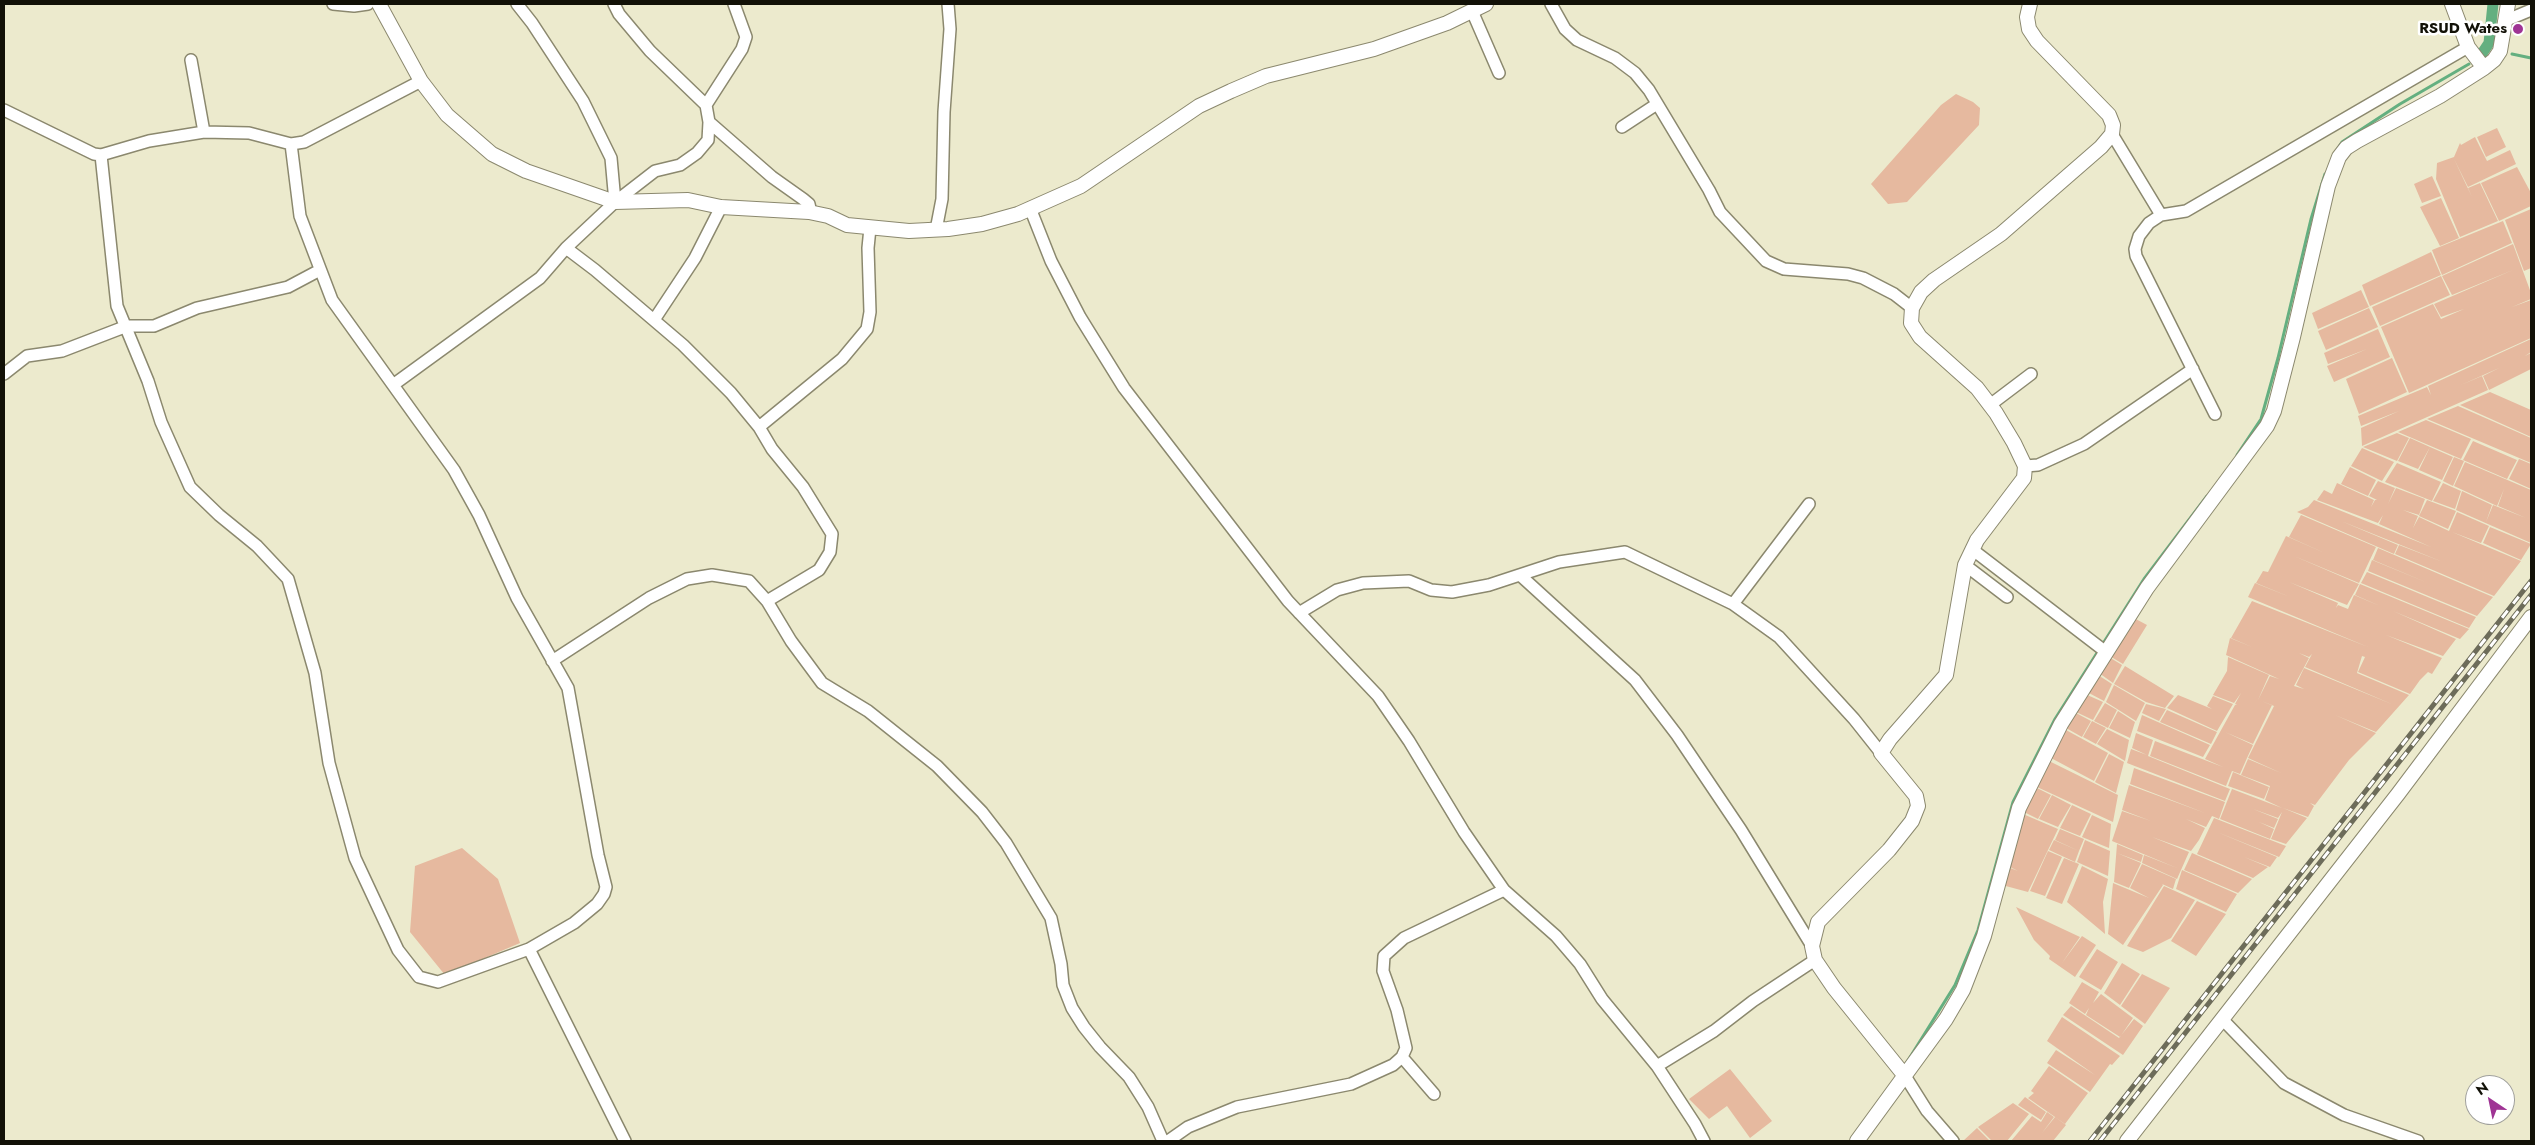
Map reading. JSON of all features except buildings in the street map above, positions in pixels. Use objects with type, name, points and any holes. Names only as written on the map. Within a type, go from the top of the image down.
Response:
[{"type":"street","points":[[334,4],[354,6],[368,4]]},
{"type":"street","points":[[378,4],[421,81],[447,115],[492,154],[542,177],[615,202],[688,200],[721,207],[812,213],[828,216],[847,225],[870,228],[936,230],[982,224],[1030,208],[1081,186],[1200,106],[1266,76],[1374,49],[1447,23],[1486,4]]},
{"type":"street","points":[[517,4],[532,23],[583,101],[611,158],[615,202]]},
{"type":"street","points":[[393,385],[517,297],[540,278],[566,248],[615,202],[655,171],[680,166],[697,153],[708,140],[709,122],[706,105],[650,51],[619,14],[614,4]]},
{"type":"street","points":[[706,105],[742,49],[746,37],[734,4]]},
{"type":"street","points":[[936,230],[942,199],[944,112],[950,29],[948,4]]},
{"type":"street","points":[[1551,4],[1565,29],[1588,47],[1615,58],[1636,73],[1709,190],[1720,212],[1766,261],[1784,269],[1848,274],[1863,278],[1894,294],[1912,308]]},
{"type":"street","points":[[1881,754],[1890,739],[1946,675],[1951,660],[1962,576],[1966,565],[1977,540],[2024,478],[2025,466],[2014,443],[1977,388],[1920,336],[1911,323],[1912,308],[1921,292],[1934,280],[2001,234],[2102,148],[2112,134],[2113,125],[2109,115],[2037,41],[2030,29],[2027,17],[2030,4]]},
{"type":"street","points":[[2452,4],[2468,46],[2484,68]]},
{"type":"street","points":[[1856,1141],[1946,1019],[1963,990],[1984,936],[2019,808],[2061,724],[2102,649],[2257,441],[2274,411],[2293,337],[2315,234],[2328,186],[2339,157],[2346,148],[2357,141],[2440,96],[2494,60],[2500,51],[2508,4]]},
{"type":"street","points":[[2506,20],[2531,10]]},
{"type":"street","points":[[1472,11],[1499,73]]},
{"type":"street","points":[[2215,414],[2136,256],[2135,249],[2139,236],[2148,224],[2161,215],[2186,211],[2468,46]]},
{"type":"street","points":[[191,60],[204,132]]},
{"type":"street","points":[[4,110],[94,154],[101,155],[149,141],[204,132],[249,133],[291,144],[304,142],[421,81]]},
{"type":"street","points":[[1622,127],[1657,104]]},
{"type":"street","points":[[709,122],[772,177],[809,204],[812,213]]},
{"type":"street","points":[[2112,134],[2161,215]]},
{"type":"street","points":[[101,155],[117,306],[127,326],[161,422],[190,487],[219,515],[257,546],[288,579],[315,673],[329,763],[356,858],[398,950],[419,977],[438,982],[529,949],[574,923],[597,904],[604,894],[606,887],[595,839],[568,688],[517,598],[479,515],[462,485],[332,300],[300,216],[291,144]]},
{"type":"street","points":[[654,320],[695,258],[721,207]]},
{"type":"street","points":[[1030,208],[1051,261],[1080,316],[1124,388],[1200,489],[1299,613],[1378,696],[1409,741],[1464,832],[1504,890],[1556,936],[1580,964],[1602,999],[1657,1066],[1696,1124],[1704,1141]]},
{"type":"street","points":[[760,426],[842,359],[867,328],[870,312],[868,248],[870,228]]},
{"type":"street","points":[[566,248],[654,320],[731,393],[760,426],[772,449],[803,486],[832,534],[830,552],[819,570],[767,601]]},
{"type":"street","points":[[4,374],[27,356],[62,351],[127,326],[154,326],[197,308],[288,287],[320,270]]},
{"type":"street","points":[[2025,466],[2038,465],[2084,444],[2193,369]]},
{"type":"street","points":[[1990,405],[2031,374]]},
{"type":"street","points":[[1734,604],[1809,504]]},
{"type":"street","points":[[1973,550],[2102,649]]},
{"type":"street","points":[[1299,613],[1337,590],[1363,583],[1409,581],[1431,590],[1452,592],[1522,576],[1559,562],[1626,552],[1734,604],[1779,637],[1854,719],[1916,796],[1918,806],[1912,821],[1889,850],[1818,922],[1812,946]]},
{"type":"street","points":[[1966,565],[2007,597]]},
{"type":"street","points":[[552,661],[650,598],[687,579],[712,575],[748,582],[767,601],[791,641],[822,683],[868,711],[937,766],[982,812],[1006,844],[1051,918],[1061,964],[1063,985],[1072,1008],[1100,1047],[1129,1077],[1148,1107],[1163,1141]]},
{"type":"street","points":[[1522,576],[1636,680],[1677,735],[1741,830],[1812,946],[1815,960],[1892,1062],[1904,1075],[1928,1111],[1953,1141]]},
{"type":"street","points":[[2128,1141],[2223,1020],[2531,617]]},
{"type":"street","points":[[1168,1141],[1188,1127],[1237,1107],[1351,1084],[1393,1065],[1402,1057],[1406,1048],[1397,1010],[1383,972],[1384,956],[1404,938],[1504,890]]},
{"type":"street","points":[[529,949],[625,1141]]},
{"type":"street","points":[[1657,1066],[1714,1031],[1753,1001],[1815,960]]},
{"type":"street","points":[[2223,1020],[2284,1083],[2386,1136],[2418,1141]]},
{"type":"street","points":[[1402,1057],[1434,1094]]},
{"type":"shaded area","points":[[1956,94],[1973,102],[1980,108],[1979,125],[1907,202],[1888,204],[1871,184],[1941,105]]},
{"type":"shaded area","points":[[2497,128],[2506,147],[2486,157],[2477,137]]},
{"type":"shaded area","points":[[2475,137],[2487,161],[2510,150],[2516,164],[2468,187],[2454,159],[2472,197],[2468,188],[2480,183],[2498,221],[2460,237],[2436,179],[2437,163],[2454,157],[2460,143],[2461,145]]},
{"type":"shaded area","points":[[2517,167],[2531,193],[2531,206],[2499,221],[2481,183]]},
{"type":"shaded area","points":[[2432,176],[2441,196],[2422,203],[2414,184]]},
{"type":"shaded area","points":[[2441,198],[2459,238],[2440,246],[2420,207]]},
{"type":"shaded area","points":[[2531,209],[2531,268],[2524,271],[2505,220]]},
{"type":"shaded area","points":[[2503,221],[2512,243],[2442,275],[2432,250]]},
{"type":"shaded area","points":[[2513,244],[2531,293],[2531,299],[2512,307],[2531,300],[2531,338],[2409,393],[2381,327],[2433,304],[2441,319],[2464,309],[2441,317],[2434,304],[2513,270],[2452,295],[2442,276]]},
{"type":"shaded area","points":[[2431,252],[2441,275],[2370,306],[2362,285]]},
{"type":"shaded area","points":[[2441,276],[2450,295],[2380,326],[2372,307]]},
{"type":"shaded area","points":[[2361,290],[2369,307],[2318,329],[2312,313]]},
{"type":"shaded area","points":[[2369,308],[2378,327],[2326,350],[2318,331]]},
{"type":"shaded area","points":[[2378,329],[2390,357],[2334,382],[2327,366],[2367,349],[2328,364],[2324,353]]},
{"type":"shaded area","points":[[2531,339],[2531,352],[2525,356],[2531,353],[2531,369],[2489,390],[2483,376],[2499,368],[2461,385],[2482,376],[2488,390],[2362,446],[2361,428],[2399,411],[2361,426],[2358,416],[2427,387],[2431,395],[2428,386]]},
{"type":"shaded area","points":[[2392,358],[2407,392],[2359,414],[2346,379]]},
{"type":"shaded area","points":[[2490,392],[2531,410],[2531,437],[2460,405]]},
{"type":"shaded area","points":[[2458,406],[2531,438],[2531,463],[2427,419]]},
{"type":"shaded area","points":[[2426,420],[2471,439],[2461,459],[2398,432]]},
{"type":"shaded area","points":[[2397,433],[2409,438],[2397,461],[2363,447]]},
{"type":"shaded area","points":[[2410,438],[2430,447],[2418,469],[2398,461]]},
{"type":"shaded area","points":[[2473,441],[2517,460],[2507,479],[2463,460]]},
{"type":"shaded area","points":[[2430,447],[2453,457],[2442,480],[2419,470]]},
{"type":"shaded area","points":[[2362,448],[2394,462],[2382,481],[2351,466]]},
{"type":"shaded area","points":[[2454,457],[2464,461],[2453,486],[2443,481]]},
{"type":"shaded area","points":[[2519,459],[2531,464],[2531,489],[2509,479]]},
{"type":"shaded area","points":[[2465,462],[2531,490],[2531,543],[2456,510],[2462,491],[2492,505],[2486,522],[2493,505],[2526,518],[2498,506],[2504,489],[2497,506],[2454,486]]},
{"type":"shaded area","points":[[2397,463],[2441,482],[2432,501],[2385,482]]},
{"type":"shaded area","points":[[2350,467],[2376,480],[2368,496],[2341,484]]},
{"type":"shaded area","points":[[2378,481],[2395,488],[2388,504],[2396,488],[2425,499],[2419,515],[2403,510],[2418,516],[2413,528],[2419,517],[2449,531],[2457,512],[2489,526],[2481,543],[2452,532],[2521,561],[2494,596],[2395,554],[2399,545],[2443,562],[2341,521],[2398,545],[2394,554],[2297,512],[2308,507],[2314,500],[2431,547],[2379,524],[2383,515],[2378,523],[2317,500],[2324,490],[2332,494],[2337,483],[2374,500],[2371,507],[2375,500],[2377,500],[2369,496]]},
{"type":"shaded area","points":[[2443,483],[2461,491],[2455,509],[2433,501]]},
{"type":"shaded area","points":[[2427,500],[2456,511],[2448,529],[2419,516]]},
{"type":"shaded area","points":[[2301,515],[2376,547],[2359,583],[2294,556],[2359,584],[2347,605],[2289,582],[2338,603],[2336,608],[2338,605],[2348,609],[2354,595],[2380,606],[2355,595],[2360,584],[2469,629],[2460,639],[2393,611],[2456,639],[2443,656],[2386,635],[2442,658],[2432,674],[2428,672],[2410,694],[2358,672],[2365,657],[2362,656],[2357,673],[2409,695],[2376,732],[2335,715],[2376,733],[2349,760],[2315,805],[2310,803],[2314,806],[2308,817],[2283,808],[2307,818],[2286,844],[2271,839],[2282,812],[2278,818],[2253,809],[2278,819],[2274,828],[2259,822],[2274,829],[2270,839],[2220,819],[2232,789],[2282,808],[2265,800],[2270,786],[2241,775],[2248,759],[2281,773],[2248,758],[2274,706],[2282,709],[2272,705],[2253,744],[2225,732],[2253,745],[2240,774],[2232,771],[2226,786],[2150,756],[2155,741],[2223,767],[2205,759],[2235,705],[2237,705],[2235,704],[2241,693],[2234,703],[2213,695],[2227,671],[2228,657],[2269,675],[2258,700],[2270,676],[2279,679],[2226,655],[2230,638],[2252,647],[2231,638],[2252,601],[2368,647],[2248,597],[2255,583],[2290,597],[2256,583],[2263,571],[2268,572],[2286,536],[2327,554],[2289,537]],"holes":[[[2299,653],[2309,657],[2312,654],[2305,667],[2394,705],[2304,668],[2296,685],[2304,689],[2294,686],[2309,658]]]},
{"type":"shaded area","points":[[2490,527],[2531,544],[2521,560],[2483,543]]},
{"type":"shaded area","points":[[2378,548],[2493,597],[2477,616],[2368,571],[2372,560],[2428,583],[2373,560]]},
{"type":"shaded area","points":[[2367,572],[2476,617],[2469,628],[2361,583]]},
{"type":"shaded area","points":[[2132,617],[2147,625],[2123,664],[2108,655]]},
{"type":"shaded area","points":[[2109,657],[2122,665],[2113,683],[2099,673]]},
{"type":"shaded area","points":[[2125,666],[2174,696],[2165,708],[2146,702],[2114,684]]},
{"type":"shaded area","points":[[2098,675],[2112,684],[2104,701],[2087,692]]},
{"type":"shaded area","points":[[2114,685],[2145,703],[2136,721],[2106,702]]},
{"type":"shaded area","points":[[2085,694],[2103,702],[2093,720],[2076,712]]},
{"type":"shaded area","points":[[2178,695],[2212,709],[2207,706],[2213,696],[2233,704],[2217,731],[2167,708]]},
{"type":"shaded area","points":[[2105,703],[2117,710],[2108,728],[2094,721]]},
{"type":"shaded area","points":[[2146,704],[2166,709],[2159,721],[2142,713]]},
{"type":"shaded area","points":[[2167,710],[2217,732],[2211,744],[2160,722]]},
{"type":"shaded area","points":[[2118,711],[2135,722],[2130,738],[2109,728]]},
{"type":"shaded area","points":[[2076,713],[2091,721],[2082,737],[2066,728]]},
{"type":"shaded area","points":[[2142,715],[2210,745],[2203,757],[2137,731]]},
{"type":"shaded area","points":[[2092,721],[2106,728],[2096,744],[2083,737]]},
{"type":"shaded area","points":[[2107,729],[2129,740],[2125,761],[2097,744]]},
{"type":"shaded area","points":[[2066,730],[2108,753],[2094,781],[2051,758]]},
{"type":"shaded area","points":[[2136,733],[2153,740],[2148,756],[2230,789],[2225,801],[2127,763],[2131,749],[2147,755],[2132,748]]},
{"type":"shaded area","points":[[2109,754],[2124,762],[2116,793],[2095,782]]},
{"type":"shaded area","points":[[2049,761],[2118,795],[2113,822],[2037,787]]},
{"type":"shaded area","points":[[2134,768],[2225,802],[2219,819],[2212,816],[2206,827],[2186,819],[2205,828],[2191,851],[2152,837],[2189,852],[2177,879],[2142,863],[2144,855],[2177,868],[2112,841],[2122,811],[2151,821],[2122,810],[2129,785],[2205,813],[2130,784]]},
{"type":"shaded area","points":[[2233,772],[2269,787],[2264,799],[2228,786]]},
{"type":"shaded area","points":[[2037,788],[2051,795],[2038,819],[2024,812]]},
{"type":"shaded area","points":[[2052,795],[2071,805],[2058,827],[2039,819]]},
{"type":"shaded area","points":[[2072,805],[2091,814],[2080,836],[2060,828]]},
{"type":"shaded area","points":[[2023,814],[2058,829],[2028,892],[2002,885],[2005,866],[2018,871],[2006,865]]},
{"type":"shaded area","points":[[2092,815],[2111,824],[2109,848],[2082,837]]},
{"type":"shaded area","points":[[2214,818],[2286,846],[2279,857],[2217,832],[2277,857],[2270,867],[2244,857],[2268,867],[2253,878],[2197,854]]},
{"type":"shaded area","points":[[2060,829],[2084,839],[2079,851],[2055,840]]},
{"type":"shaded area","points":[[2054,840],[2079,851],[2075,862],[2049,850]]},
{"type":"shaded area","points":[[2085,840],[2110,851],[2108,876],[2077,862]]},
{"type":"shaded area","points":[[2117,844],[2143,855],[2141,862],[2117,853],[2141,863],[2129,888],[2114,882]]},
{"type":"shaded area","points":[[462,848],[498,879],[520,943],[445,975],[410,932],[415,866]]},
{"type":"shaded area","points":[[2048,851],[2062,857],[2045,896],[2030,891]]},
{"type":"shaded area","points":[[2192,853],[2252,879],[2238,893],[2184,870]]},
{"type":"shaded area","points":[[2064,858],[2079,864],[2062,904],[2046,898]]},
{"type":"shaded area","points":[[2142,864],[2176,879],[2173,889],[2162,884],[2123,945],[2108,934],[2113,883],[2149,898],[2130,888]]},
{"type":"shaded area","points":[[2082,866],[2108,879],[2103,902],[2105,934],[2067,902]]},
{"type":"shaded area","points":[[2182,870],[2237,894],[2226,912],[2176,889]]},
{"type":"shaded area","points":[[2164,886],[2195,900],[2171,938],[2143,952],[2127,946]]},
{"type":"shaded area","points":[[2197,901],[2226,914],[2196,956],[2171,941]]},
{"type":"shaded area","points":[[2016,907],[2080,937],[2062,963],[2082,936],[2096,945],[2075,977],[2049,959],[2050,956],[2034,940]]},
{"type":"shaded area","points":[[2097,949],[2118,962],[2101,990],[2079,977]]},
{"type":"shaded area","points":[[2122,963],[2140,974],[2120,1005],[2104,993]]},
{"type":"shaded area","points":[[2142,974],[2170,988],[2145,1024],[2121,1006]]},
{"type":"shaded area","points":[[2082,982],[2099,992],[2093,1003],[2101,994],[2133,1018],[2120,1037],[2086,1015],[2089,1008],[2085,1014],[2069,1003]]},
{"type":"shaded area","points":[[2071,1006],[2119,1038],[2134,1019],[2143,1026],[2123,1055],[2063,1015]]},
{"type":"shaded area","points":[[2062,1017],[2120,1056],[2112,1065],[2110,1064],[2090,1092],[2047,1063],[2056,1050],[2095,1075],[2047,1041]]},
{"type":"shaded area","points":[[2049,1066],[2088,1093],[2065,1124],[2028,1098],[2034,1093],[2031,1091]]},
{"type":"shaded area","points":[[1730,1069],[1772,1121],[1750,1138],[1727,1106],[1709,1119],[1689,1099]]},
{"type":"shaded area","points":[[2025,1097],[2046,1112],[2041,1120],[2018,1105]]},
{"type":"shaded area","points":[[2013,1103],[2029,1114],[2007,1141],[1992,1141],[1978,1127]]},
{"type":"shaded area","points":[[2047,1112],[2054,1117],[2042,1133],[2055,1117],[2066,1125],[2053,1141],[2011,1141],[2032,1116],[2041,1122]]},
{"type":"shaded area","points":[[1977,1128],[1990,1141],[1963,1141]]},
{"type":"waterway","points":[[2481,55],[2489,43],[2493,4]]},
{"type":"waterway","points":[[2512,54],[2531,58]]},
{"type":"waterway","points":[[2335,153],[2342,142],[2400,104],[2469,64]]},
{"type":"waterway","points":[[2237,455],[2261,419],[2278,358],[2311,219],[2325,174]]},
{"type":"waterway","points":[[1907,1062],[1955,985],[1978,930],[2013,802],[2055,719],[2144,579],[2207,496]]},
{"type":"railway","points":[[2090,1141],[2531,581]]},
{"type":"railway","points":[[2100,1141],[2531,595]]},
{"type":"place","name":"RSUD Wates","points":[[2518,29]]}]
